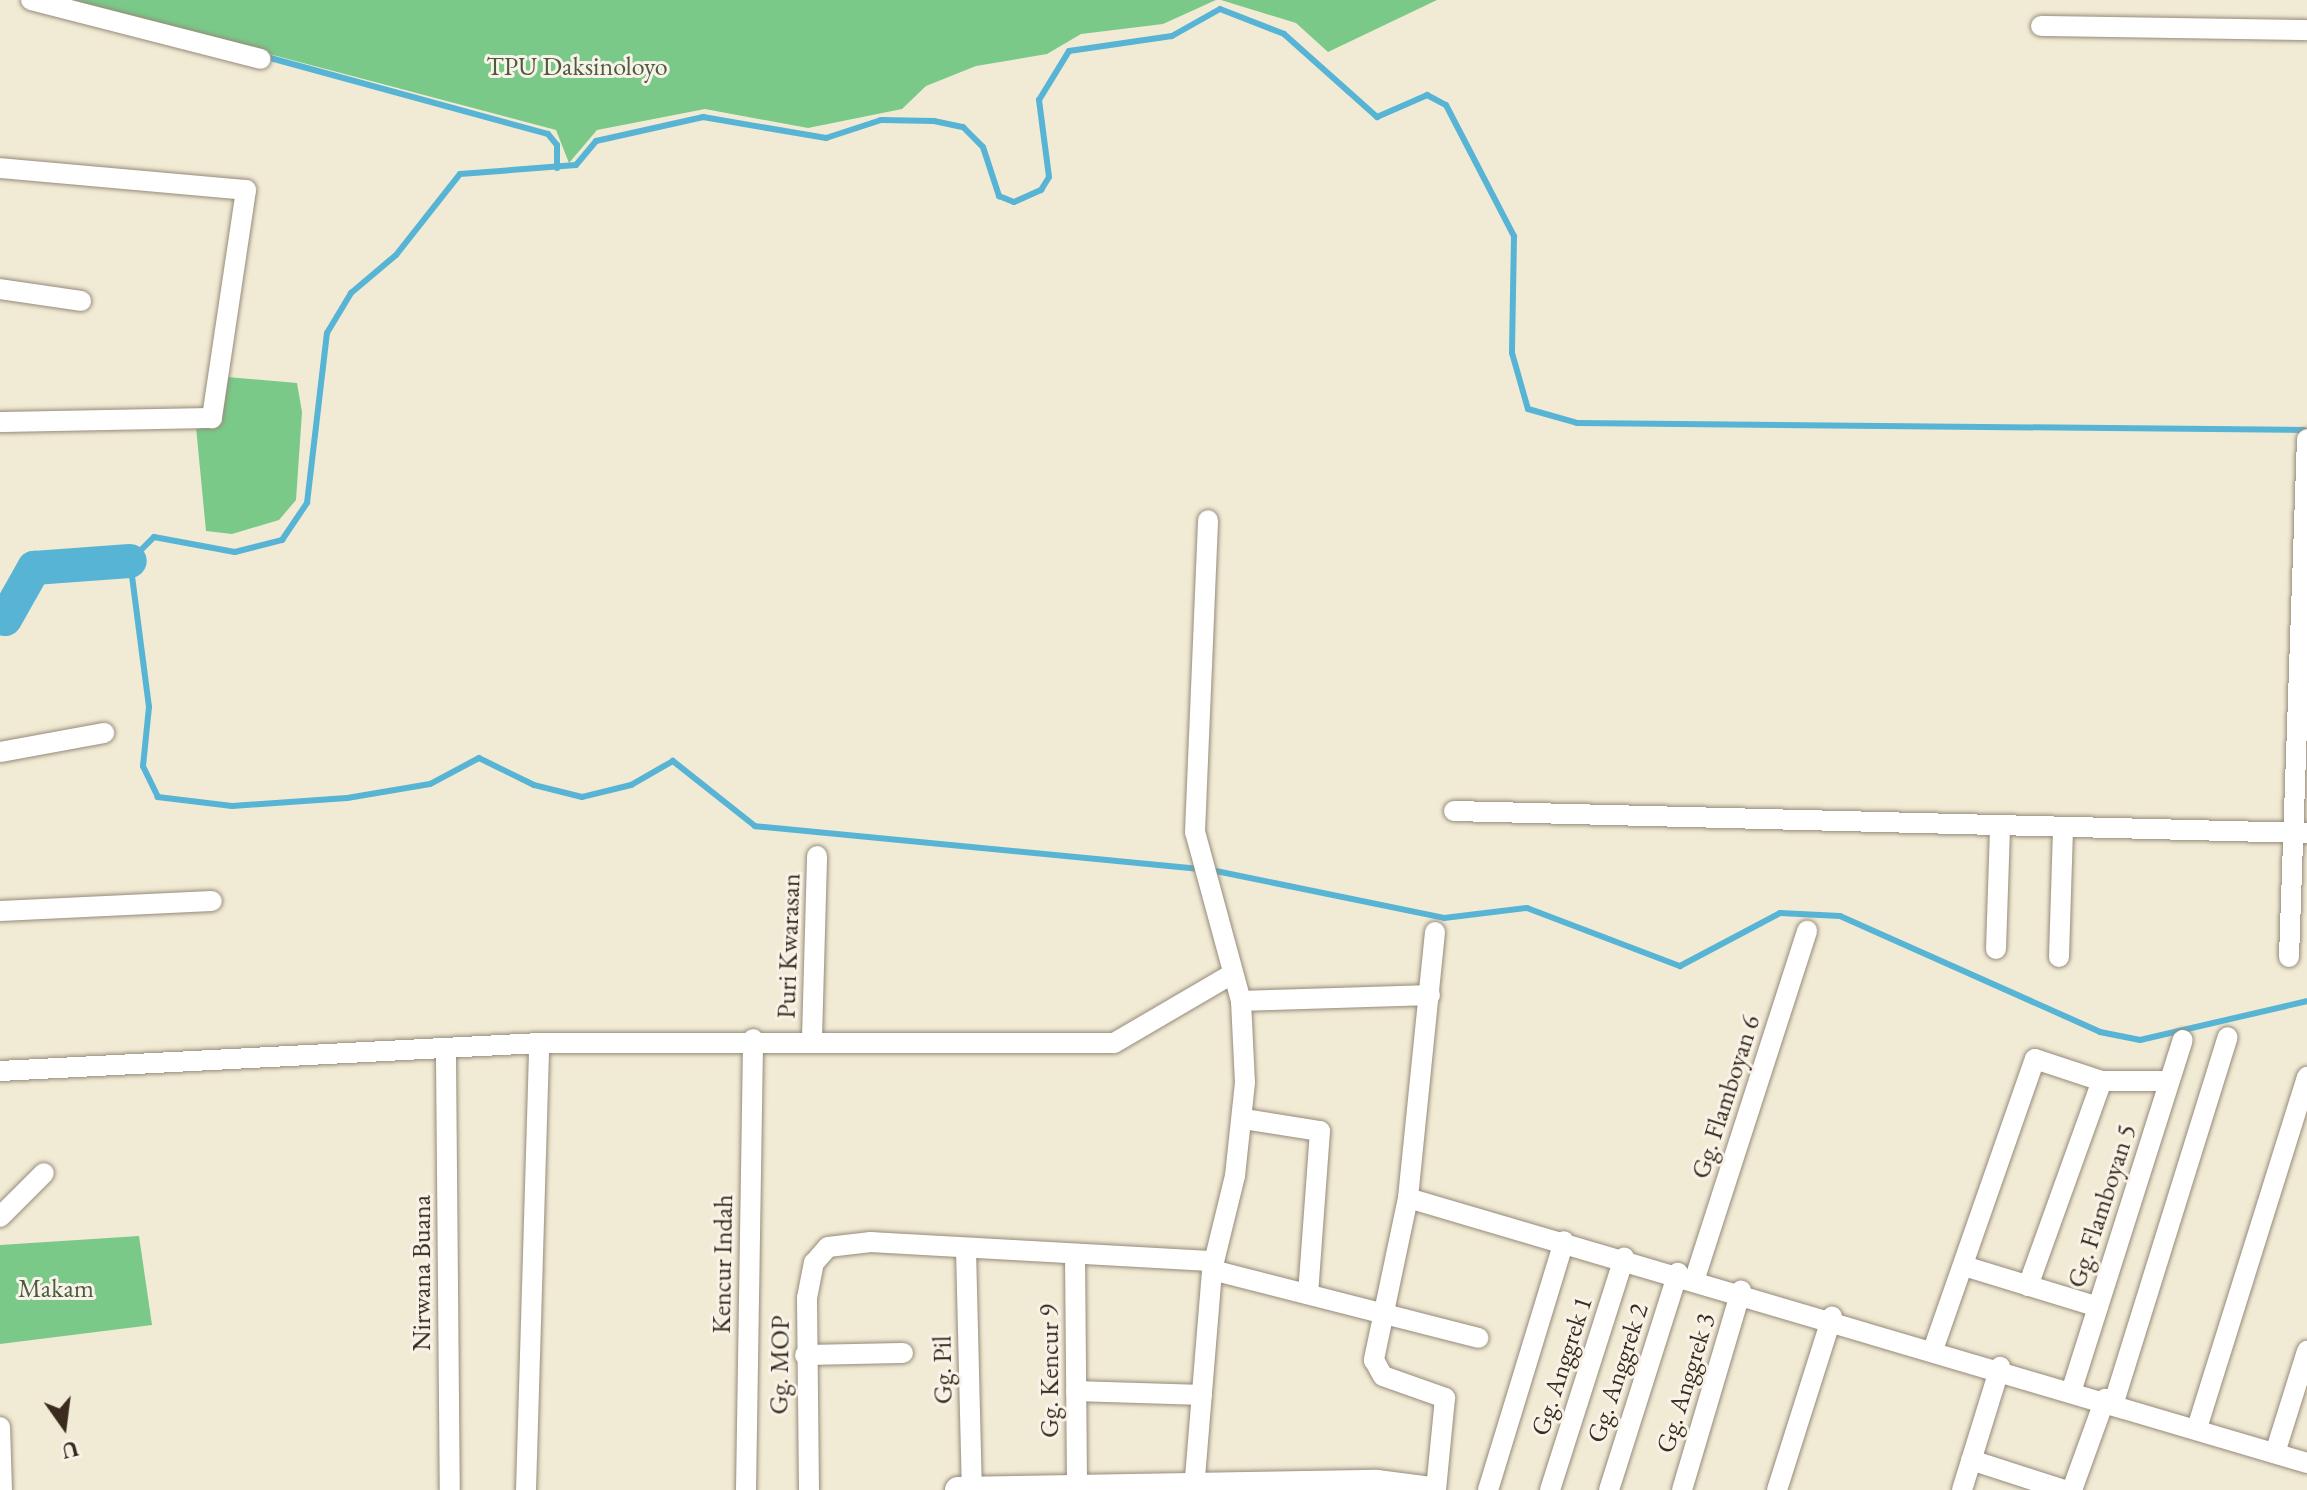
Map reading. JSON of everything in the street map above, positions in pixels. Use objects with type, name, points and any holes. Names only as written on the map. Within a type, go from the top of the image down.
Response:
[{"type":"street","points":[[31,0],[261,59]]},
{"type":"street","points":[[2041,26],[2307,30]]},
{"type":"street","points":[[0,168],[246,190],[212,418],[0,422]]},
{"type":"street","points":[[0,289],[81,301]]},
{"type":"street","points":[[2289,957],[2300,833],[2307,439]]},
{"type":"street","points":[[1194,1488],[1212,1266],[1244,1119],[1241,1001],[1206,890],[1195,809],[1208,520]]},
{"type":"street","points":[[0,752],[104,733]]},
{"type":"street","points":[[1454,811],[2063,830],[2300,833]]},
{"type":"street","points":[[1996,949],[2000,828]]},
{"type":"street","points":[[2059,957],[2063,830]]},
{"type":"street","name":"Puri Kwarasan","points":[[812,1038],[817,856]]},
{"type":"street","points":[[0,911],[212,901]]},
{"type":"street","name":"Gg. Flamboyan 6","points":[[1686,1275],[1807,931]]},
{"type":"street","points":[[958,1490],[1252,1486],[1433,1490],[1445,1398],[1377,1371],[1408,1198],[1435,932]]},
{"type":"street","points":[[0,1071],[180,1057],[539,1043],[812,1038],[1114,1043],[1232,974]]},
{"type":"street","points":[[1241,1001],[1430,995]]},
{"type":"street","points":[[2072,1490],[2110,1400],[2228,1037]]},
{"type":"street","name":"Kencur Indah","points":[[746,1490],[753,1039]]},
{"type":"street","name":"Gg. Flamboyan 5","points":[[2072,1389],[2183,1040]]},
{"type":"street","points":[[526,1490],[539,1043]]},
{"type":"street","name":"Nirwana Buana","points":[[446,1057],[450,1490]]},
{"type":"street","points":[[1934,1347],[2035,1059],[2102,1081],[2169,1081]]},
{"type":"street","points":[[2197,1428],[2307,1077]]},
{"type":"street","points":[[2028,1286],[2102,1081]]},
{"type":"street","points":[[1244,1119],[1320,1131],[1308,1293]]},
{"type":"street","points":[[0,1217],[44,1173]]},
{"type":"street","points":[[1408,1198],[1934,1347],[2307,1463]]},
{"type":"street","points":[[1488,1490],[1564,1241]]},
{"type":"street","name":"Gg. MOP","points":[[809,1490],[805,1355],[811,1271],[828,1247],[966,1249]]},
{"type":"street","points":[[966,1249],[1075,1254],[1212,1266],[1478,1338]]},
{"type":"street","name":"Gg. Pil","points":[[966,1249],[972,1490]]},
{"type":"street","name":"Gg. Kencur 9","points":[[1075,1254],[1077,1488]]},
{"type":"street","name":"Gg. Anggrek 1","points":[[1550,1490],[1624,1258]]},
{"type":"street","points":[[1964,1266],[2098,1307]]},
{"type":"street","name":"Gg. Anggrek 2","points":[[1609,1490],[1686,1275]]},
{"type":"street","name":"Gg. Anggrek 3","points":[[1682,1490],[1741,1291]]},
{"type":"street","points":[[1777,1490],[1832,1317]]},
{"type":"street","points":[[2275,1453],[2307,1351]]},
{"type":"street","points":[[805,1355],[903,1353]]},
{"type":"street","points":[[1962,1490],[2000,1367]]},
{"type":"street","points":[[1076,1391],[1202,1395]]},
{"type":"street","points":[[0,1427],[2,1490]]},
{"type":"street","points":[[1971,1460],[2064,1490]]},
{"type":"green space","name":"TPU Daksinoloyo","points":[[66,0],[1216,0],[1163,24],[1081,34],[1047,54],[976,66],[926,86],[902,109],[808,128],[705,109],[597,130],[569,163],[556,130]]},
{"type":"green space","points":[[1221,0],[1437,0],[1328,52],[1296,23]]},
{"type":"green space","points":[[227,377],[297,383],[302,412],[296,500],[279,520],[232,534],[206,531],[196,427]]},
{"type":"green space","name":"Makam","points":[[139,1236],[152,1325],[0,1344],[0,1245]]},
{"type":"waterway","points":[[1200,869],[755,826],[673,761],[631,785],[582,797],[534,785],[479,758],[430,784],[347,798],[232,806],[158,797],[143,766],[149,707],[130,561],[154,537],[235,552],[282,540],[307,503],[327,333],[351,293],[396,255],[460,174],[576,165],[596,141],[703,117],[826,138],[881,120],[934,121],[963,127],[983,147],[999,196],[1014,202],[1041,190],[1049,177],[1039,100],[1069,51],[1172,36],[1220,9],[1284,34],[1377,117],[1427,95],[1446,105],[1514,236],[1512,353],[1528,409],[1577,423],[2304,430]]},
{"type":"waterway","points":[[263,56],[548,134],[557,145],[557,168]]},
{"type":"waterway","points":[[0,615],[5,619],[34,568],[130,561]]},
{"type":"waterway","points":[[1211,870],[1444,918],[1527,908],[1680,966],[1780,913],[1840,916],[2100,1032],[2140,1040],[2307,1001]]}]
